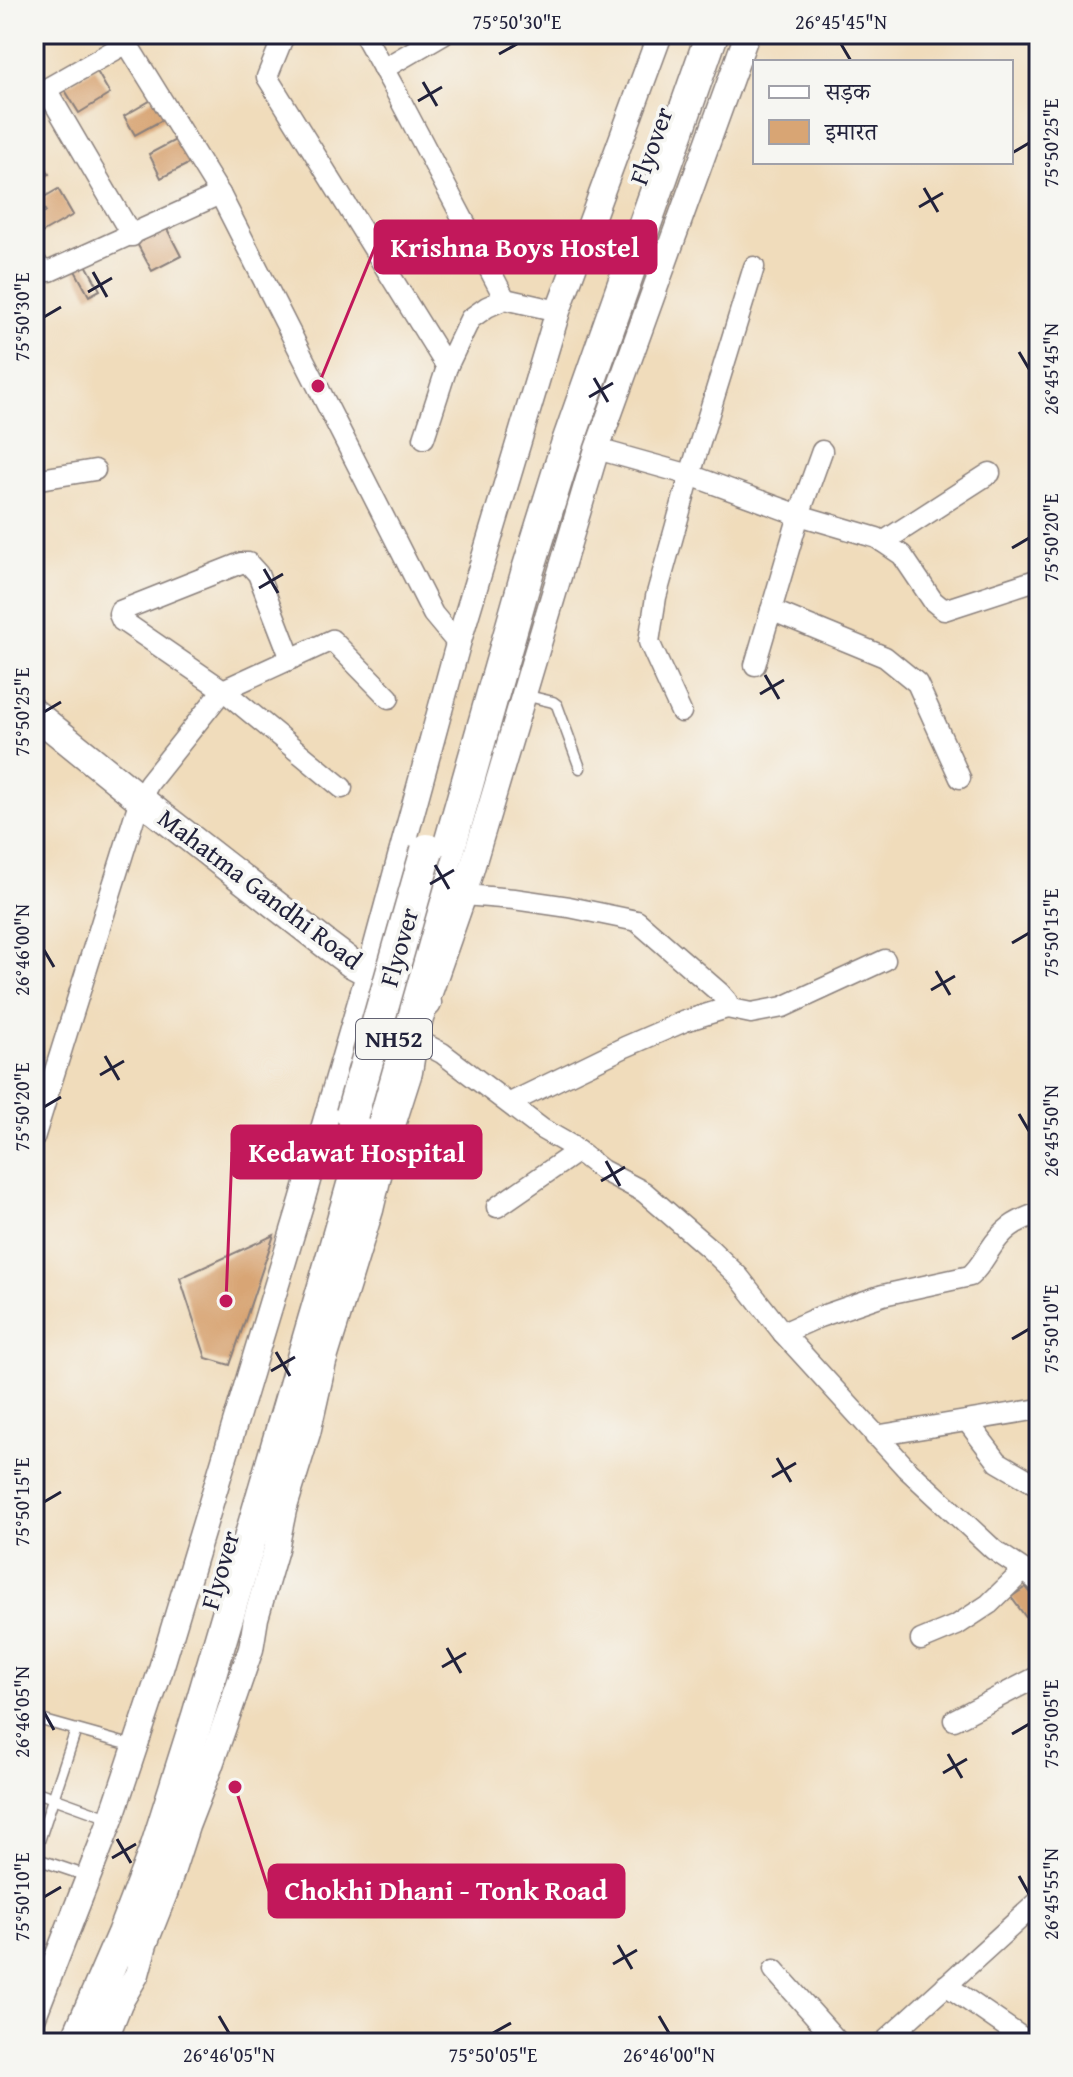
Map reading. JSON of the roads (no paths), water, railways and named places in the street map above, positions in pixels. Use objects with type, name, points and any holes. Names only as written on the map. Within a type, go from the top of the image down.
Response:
[{"type":"highway","name":"Flyover","points":[[53,2043],[80,1983],[141,1826],[199,1642],[543,455],[691,34]]},
{"type":"highway","name":"NH52","points":[[76,2043],[123,1934],[157,1846],[180,1774],[417,998],[528,570],[617,300],[712,34]]},
{"type":"main road","name":"Mahatma Gandhi Road","points":[[34,691],[144,791],[327,945],[351,963],[417,998]]},
{"type":"main road","name":"Mahatma Gandhi Road","points":[[34,713],[144,791]]},
{"type":"street","points":[[287,34],[267,77],[447,367]]},
{"type":"street","points":[[364,34],[505,299]]},
{"type":"street","points":[[383,69],[443,34]]},
{"type":"street","points":[[34,2016],[111,1819],[165,1657],[369,971],[458,644],[558,311],[660,34]]},
{"type":"street","points":[[104,2043],[120,2003],[137,1974],[251,1649],[256,1618],[308,1433],[328,1348],[410,1072],[417,998],[464,895],[597,449],[747,34]]},
{"type":"street","points":[[132,236],[40,92],[124,38],[220,194],[433,614],[458,644]]},
{"type":"street","points":[[34,259],[40,269],[50,271],[220,194]]},
{"type":"street","points":[[681,712],[649,642],[658,589],[754,267]]},
{"type":"street","points":[[424,438],[447,367],[470,319],[505,299],[558,311]]},
{"type":"street","points":[[597,449],[690,475],[799,515],[877,538],[902,555],[933,601],[944,610],[1039,579]]},
{"type":"street","points":[[755,665],[799,515],[822,451]]},
{"type":"street","points":[[34,480],[95,470]]},
{"type":"street","points":[[883,542],[990,473]]},
{"type":"street","points":[[291,659],[258,574],[248,563],[241,563],[120,611],[127,624],[223,690],[342,788]]},
{"type":"street","points":[[771,610],[885,657],[917,683],[960,778]]},
{"type":"street","points":[[34,1138],[144,791],[223,690],[332,640],[389,698]]},
{"type":"street","points":[[464,895],[569,907],[637,921],[720,993],[727,1001],[727,1008]]},
{"type":"street","points":[[510,1103],[685,1021],[727,1008],[751,1013],[783,1007],[885,960]]},
{"type":"street","points":[[415,1039],[442,1053],[602,1170],[644,1192],[710,1249],[739,1277],[783,1333],[906,1468],[994,1550],[1032,1577],[957,1625],[921,1640]]},
{"type":"street","points":[[497,1207],[578,1151]]},
{"type":"street","points":[[783,1333],[883,1295],[970,1276],[979,1268],[1000,1235],[1019,1219],[1039,1213]]},
{"type":"street","points":[[875,1436],[1039,1409]]},
{"type":"street","points":[[967,1421],[998,1462],[1039,1486]]},
{"type":"street","points":[[954,1720],[1039,1676]]},
{"type":"street","points":[[883,2043],[1039,1901]]},
{"type":"street","points":[[774,1970],[839,2043]]},
{"type":"street","points":[[946,1985],[1030,2043]]},
{"type":"lane","points":[[524,695],[557,705],[580,768]]},
{"type":"lane","points":[[34,1718],[134,1746]]},
{"type":"lane","points":[[76,1730],[34,1857],[89,1877]]},
{"type":"lane","points":[[34,1791],[111,1819]]},
{"type":"place","name":"Krishna Boys Hostel","points":[[318,386]]},
{"type":"place","name":"Kedawat Hospital","points":[[226,1301]]},
{"type":"place","name":"Chokhi Dhani - Tonk Road","points":[[235,1787]]}]
